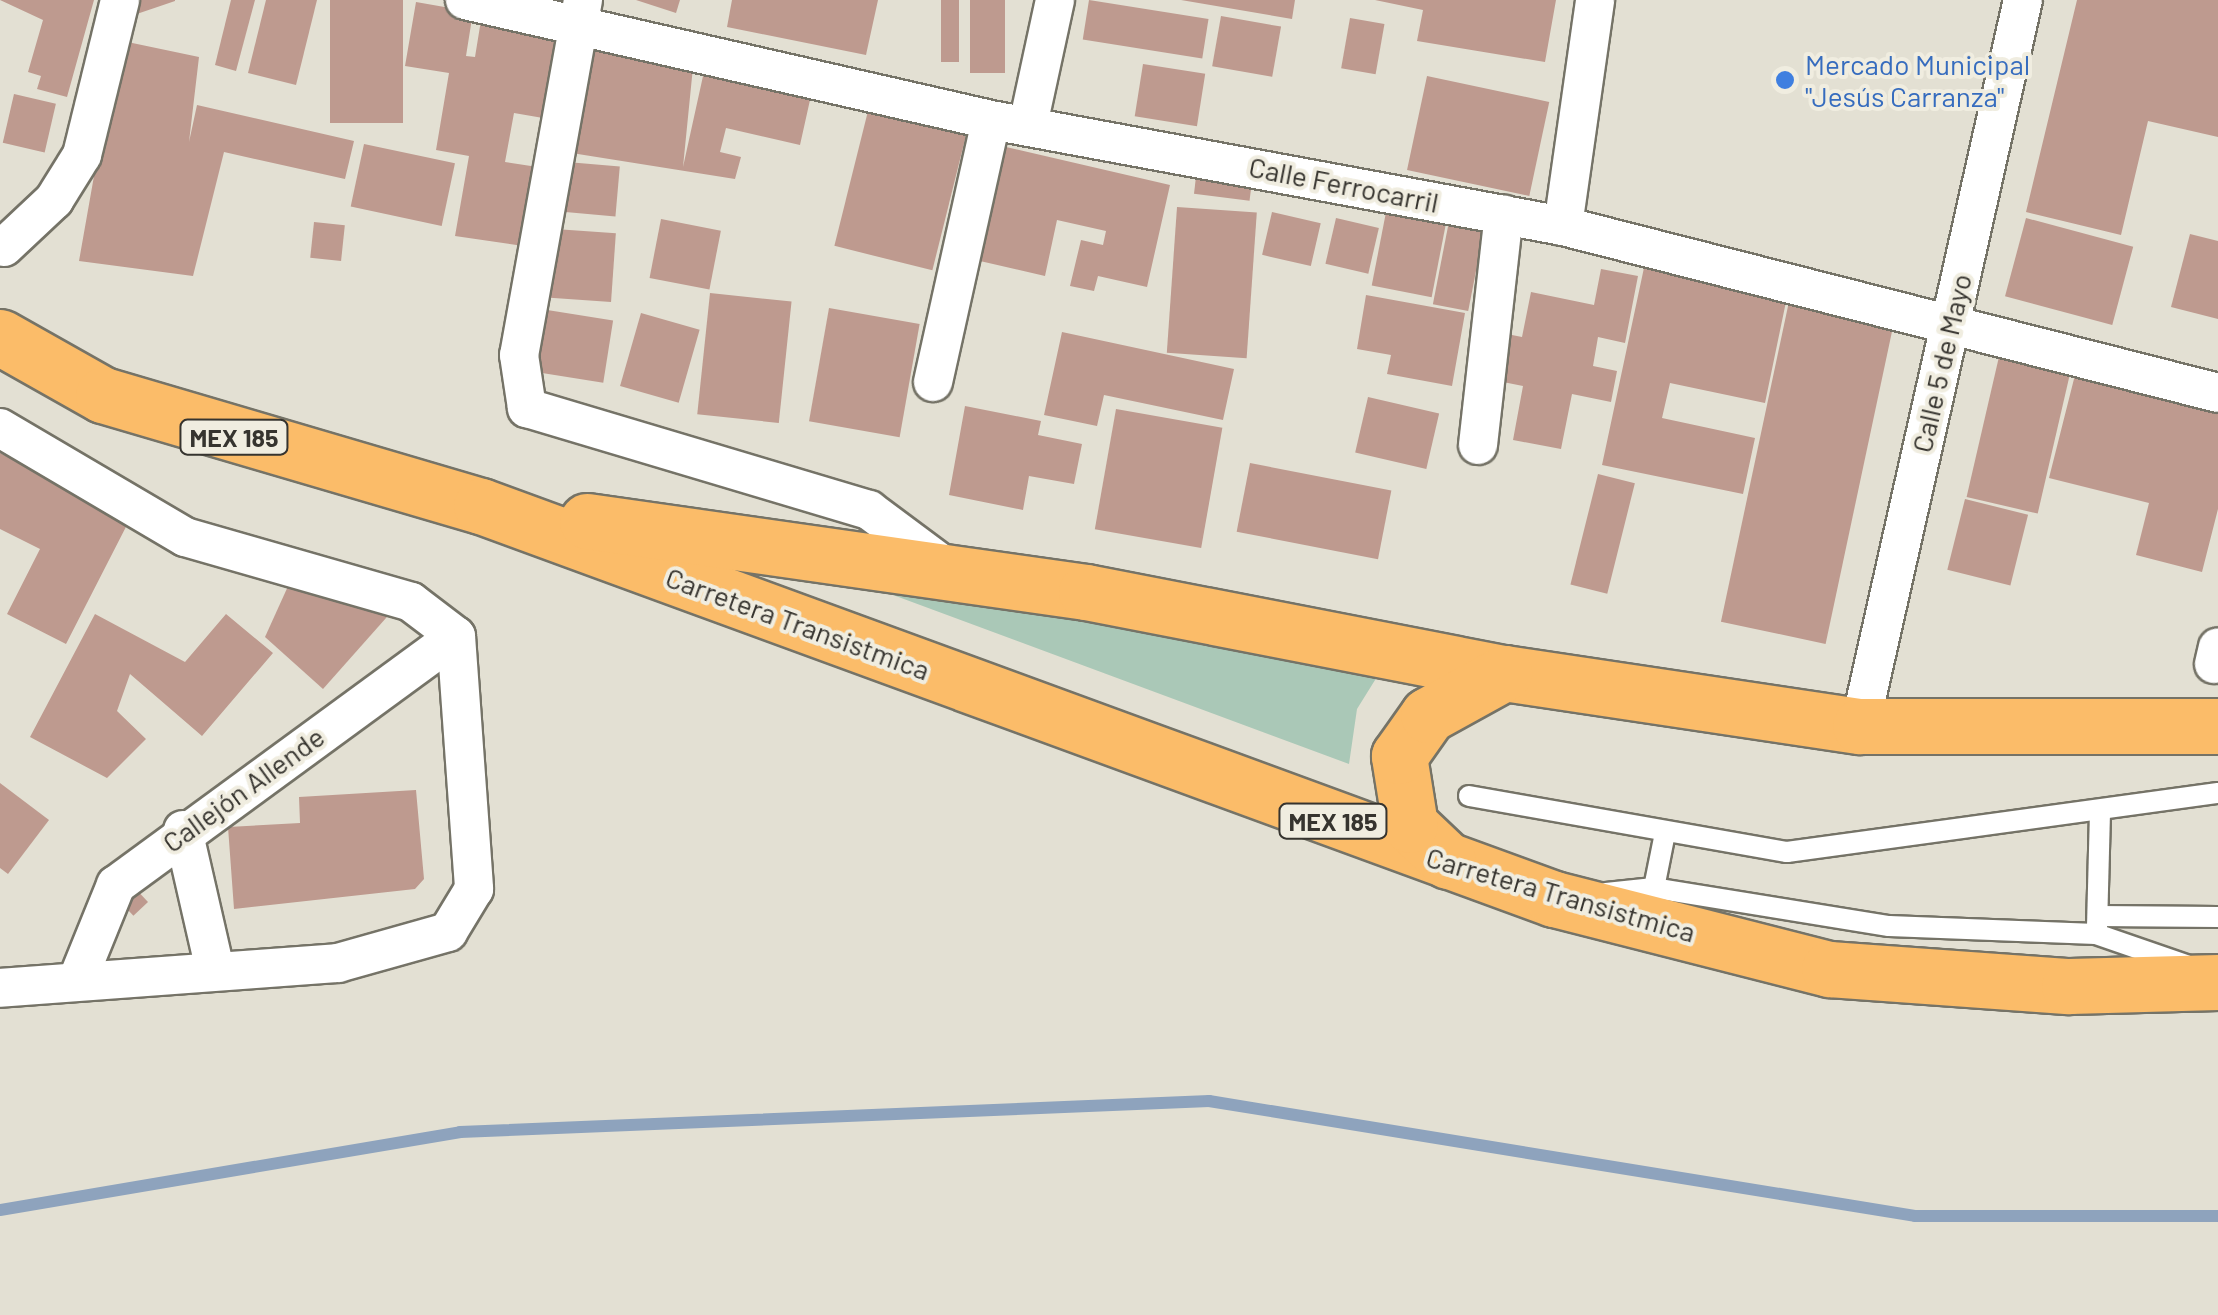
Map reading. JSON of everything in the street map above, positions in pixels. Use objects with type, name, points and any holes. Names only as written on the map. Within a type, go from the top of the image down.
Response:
[{"type":"main road","name":"Carretera Transistmica","points":[[0,337],[103,395],[480,506],[1455,866],[1554,899],[1829,969],[2069,986],[2218,980]]},
{"type":"main road","name":"Carretera Transistmica","points":[[480,506],[955,574],[1504,673],[1860,726],[2218,726]]},
{"type":"main road","points":[[1455,866],[1410,826],[1399,756],[1428,715],[1504,673]]},
{"type":"street","points":[[4,247],[54,200],[82,155],[120,0]]},
{"type":"street","name":"Calle Ferrocarril","points":[[465,0],[580,14],[1010,123],[1563,226],[1950,320],[2218,393]]},
{"type":"street","points":[[933,382],[1010,123],[1056,0]]},
{"type":"street","points":[[1563,226],[1595,0]]},
{"type":"street","name":"Calle 5 de Mayo","points":[[1860,726],[2023,0]]},
{"type":"street","points":[[580,14],[519,355],[526,408],[869,510],[955,574]]},
{"type":"street","points":[[1478,446],[1504,214]]},
{"type":"street","points":[[0,428],[185,536],[411,602],[456,636],[474,889],[464,914],[448,932],[338,963],[0,988]]},
{"type":"street","name":"Callejón Allende","points":[[77,981],[116,886],[183,830],[456,636]]},
{"type":"street","points":[[183,830],[215,970]]},
{"type":"lane","points":[[1468,796],[1665,834],[1787,852],[2100,815],[2218,793]]},
{"type":"lane","points":[[2097,925],[2100,815]]},
{"type":"lane","points":[[1654,888],[1665,834]]},
{"type":"lane","points":[[1554,899],[1654,888],[1889,926],[2097,925],[2218,917]]},
{"type":"lane","points":[[2097,925],[2218,980]]},
{"type":"green space","points":[[804,562],[1385,664],[1357,709],[1349,764]]},
{"type":"building","points":[[0,0],[94,0],[67,97],[37,89],[41,76],[28,72],[43,20]]},
{"type":"building","points":[[129,0],[175,0],[175,1],[125,18]]},
{"type":"building","points":[[231,0],[255,0],[236,71],[215,65]]},
{"type":"building","points":[[266,0],[317,0],[296,85],[248,73]]},
{"type":"building","points":[[330,0],[403,0],[403,123],[330,123]]},
{"type":"building","points":[[636,0],[680,0],[676,13]]},
{"type":"building","points":[[732,0],[878,0],[866,55],[727,27]]},
{"type":"building","points":[[941,0],[959,0],[959,62],[941,62]]},
{"type":"building","points":[[970,0],[1005,0],[1005,73],[970,73]]},
{"type":"building","points":[[1089,0],[1209,19],[1202,58],[1083,40]]},
{"type":"building","points":[[1181,0],[1295,0],[1292,19]]},
{"type":"building","points":[[1375,0],[1556,0],[1545,62],[1417,41],[1423,10]]},
{"type":"building","points":[[2077,0],[2218,0],[2218,137],[2148,121],[2121,235],[2026,212]]},
{"type":"building","points":[[416,2],[473,12],[466,56],[475,57],[482,14],[555,36],[543,118],[514,113],[505,162],[544,168],[530,247],[455,236],[469,156],[436,150],[449,73],[405,66]]},
{"type":"building","points":[[1221,16],[1281,27],[1272,77],[1212,66]]},
{"type":"building","points":[[1350,18],[1384,24],[1376,74],[1341,68]]},
{"type":"building","points":[[118,40],[199,57],[189,142],[197,105],[354,141],[345,179],[224,152],[193,276],[79,261]]},
{"type":"building","points":[[582,43],[693,67],[683,167],[705,67],[812,91],[800,145],[726,128],[720,152],[741,157],[735,179],[559,151]]},
{"type":"building","points":[[1143,64],[1205,74],[1197,126],[1135,116]]},
{"type":"building","points":[[1427,76],[1549,102],[1529,196],[1407,170]]},
{"type":"building","points":[[14,94],[56,104],[45,152],[3,143]]},
{"type":"building","points":[[868,111],[966,135],[932,270],[834,246]]},
{"type":"building","points":[[364,144],[455,163],[442,226],[351,207]]},
{"type":"building","points":[[1006,147],[1170,185],[1147,287],[1098,276],[1094,291],[1070,286],[1081,240],[1103,245],[1106,231],[1057,220],[1045,276],[980,261]]},
{"type":"building","points":[[567,162],[620,167],[615,216],[563,212]]},
{"type":"building","points":[[1197,169],[1253,176],[1250,201],[1194,194]]},
{"type":"building","points":[[1177,207],[1257,213],[1247,358],[1167,353]]},
{"type":"building","points":[[1387,207],[1447,219],[1432,297],[1372,286]]},
{"type":"building","points":[[1451,211],[1486,218],[1468,311],[1433,304]]},
{"type":"building","points":[[1272,212],[1321,223],[1311,266],[1262,255]]},
{"type":"building","points":[[1336,218],[1379,228],[1368,274],[1325,264]]},
{"type":"building","points":[[2026,218],[2133,247],[2112,325],[2005,296]]},
{"type":"building","points":[[661,219],[721,231],[709,290],[650,278]]},
{"type":"building","points":[[314,222],[345,225],[341,261],[310,258]]},
{"type":"building","points":[[555,229],[616,233],[611,302],[550,298]]},
{"type":"building","points":[[2190,234],[2218,241],[2218,319],[2171,307]]},
{"type":"building","points":[[1645,263],[1788,292],[1765,403],[1670,383],[1662,418],[1755,438],[1743,494],[1602,465]]},
{"type":"building","points":[[1601,269],[1638,276],[1625,343],[1598,337],[1593,366],[1617,371],[1611,402],[1572,394],[1561,449],[1513,440],[1523,386],[1493,380],[1502,333],[1522,337],[1531,292],[1594,305]]},
{"type":"building","points":[[1791,292],[1896,314],[1826,644],[1721,622]]},
{"type":"building","points":[[710,293],[792,302],[779,423],[697,414]]},
{"type":"building","points":[[1366,295],[1465,313],[1452,386],[1387,374],[1391,355],[1357,349]]},
{"type":"building","points":[[829,308],[920,324],[900,437],[809,421]]},
{"type":"building","points":[[541,309],[613,320],[603,383],[531,371]]},
{"type":"building","points":[[641,313],[700,330],[679,403],[620,386]]},
{"type":"building","points":[[1062,332],[1234,369],[1223,420],[1104,395],[1097,426],[1044,415]]},
{"type":"building","points":[[2001,348],[2072,364],[2038,514],[1967,497]]},
{"type":"building","points":[[2077,367],[2218,403],[2218,509],[2202,572],[2136,555],[2149,503],[2049,478]]},
{"type":"building","points":[[1368,397],[1439,413],[1426,469],[1355,453]]},
{"type":"building","points":[[965,406],[1041,421],[1038,435],[1082,444],[1074,484],[1029,476],[1023,510],[949,495]]},
{"type":"building","points":[[1116,409],[1222,428],[1201,548],[1095,529]]},
{"type":"building","points":[[0,453],[130,519],[66,644],[7,614],[40,549],[0,529]]},
{"type":"building","points":[[1250,463],[1391,490],[1378,559],[1237,532]]},
{"type":"building","points":[[1598,474],[1635,483],[1607,594],[1570,585]]},
{"type":"building","points":[[1965,499],[2028,515],[2010,586],[1947,570]]},
{"type":"building","points":[[289,584],[394,609],[323,689],[265,637]]},
{"type":"building","points":[[95,614],[185,662],[226,614],[273,653],[202,736],[130,674],[117,711],[146,739],[107,778],[30,737]]},
{"type":"building","points":[[0,783],[49,820],[8,874],[0,868]]},
{"type":"building","points":[[416,790],[424,879],[415,889],[234,909],[228,827],[300,823],[299,797]]},
{"type":"building","points":[[133,886],[148,902],[133,916],[118,900]]},
{"type":"waterway","points":[[0,1210],[460,1132],[1209,1101],[1915,1216],[2218,1216]]},
{"type":"place","name":"Mercado Municipal \"Jesús Carranza\"","points":[[1785,80]]}]
